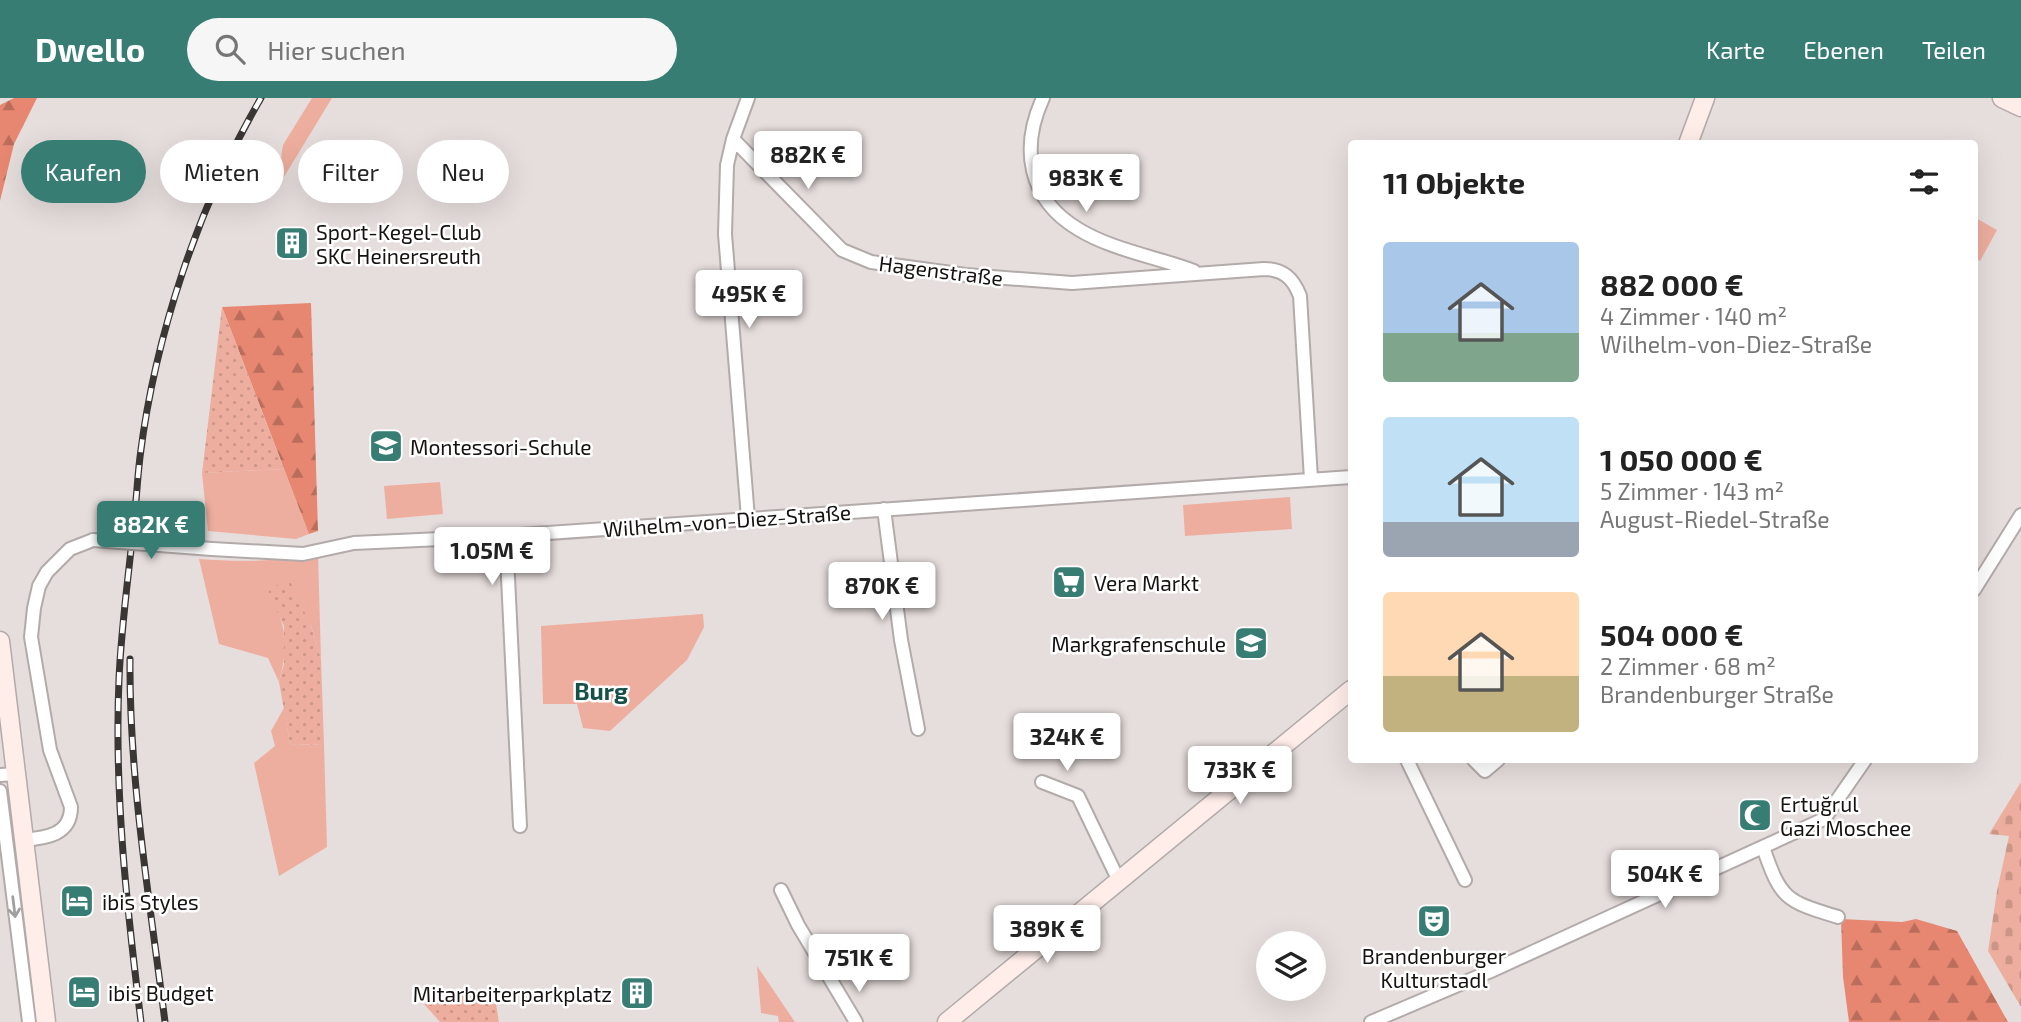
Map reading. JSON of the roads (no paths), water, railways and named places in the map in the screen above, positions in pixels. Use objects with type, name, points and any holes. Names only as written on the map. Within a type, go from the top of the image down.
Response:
[{"type":"street","points":[[748,98],[733,139],[725,189],[725,234],[748,518]]},
{"type":"street","name":"Hagenstraße","points":[[1043,98],[1032,126],[1030,153],[1034,175],[1049,204],[1067,221],[1086,233],[1198,273]]},
{"type":"street","points":[[1689,140],[1705,98]]},
{"type":"street","points":[[2002,98],[2021,107]]},
{"type":"street","name":"Hagenstraße","points":[[733,139],[842,250],[871,262],[966,275],[1060,283],[1271,269],[1286,274],[1300,296],[1311,480]]},
{"type":"street","name":"Wilhelm-von-Diez-Straße","points":[[23,840],[53,835],[66,826],[71,814],[71,807],[50,750],[31,637],[33,608],[39,586],[58,559],[70,549],[93,540],[303,554],[354,543],[506,536],[1348,477]]},
{"type":"street","points":[[884,509],[901,640],[918,729]]},
{"type":"street","points":[[1978,584],[2021,515]]},
{"type":"street","points":[[506,536],[520,826]]},
{"type":"street","points":[[0,641],[8,774],[23,840],[46,1022]]},
{"type":"street","points":[[947,1022],[1348,692]]},
{"type":"street","points":[[1410,763],[1465,880]]},
{"type":"street","points":[[1477,763],[1485,771],[1495,763]]},
{"type":"street","points":[[1371,1022],[1491,971],[1824,819],[1862,763]]},
{"type":"street","points":[[1042,782],[1078,796],[1119,881]]},
{"type":"street","points":[[0,791],[29,1022]]},
{"type":"street","points":[[1763,847],[1768,863],[1785,895],[1797,904],[1838,917]]},
{"type":"street","points":[[781,890],[798,925],[856,1022]]},
{"type":"railway","points":[[141,1022],[123,851],[118,765],[121,642],[140,457],[157,364],[183,272],[218,182],[261,98]]},
{"type":"railway","points":[[130,659],[137,796],[165,1022]]},
{"type":"place","name":"Sport-Kegel-Club SKC Heinersreuth","points":[[292,243]]},
{"type":"place","name":"Montessori-Schule","points":[[386,446]]},
{"type":"place","name":"Vera Markt","points":[[1069,582]]},
{"type":"place","name":"Markgrafenschule","points":[[1251,643]]},
{"type":"place","name":"Ertuğrul Gazi Moschee","points":[[1755,815]]},
{"type":"place","name":"ibis Styles","points":[[77,901]]},
{"type":"place","name":"Brandenburger Kulturstadl","points":[[1434,921]]},
{"type":"place","name":"ibis Budget","points":[[84,992]]},
{"type":"place","name":"Mitarbeiterparkplatz","points":[[637,993]]},
{"type":"district","name":"Burg","points":[[601,690]]}]
